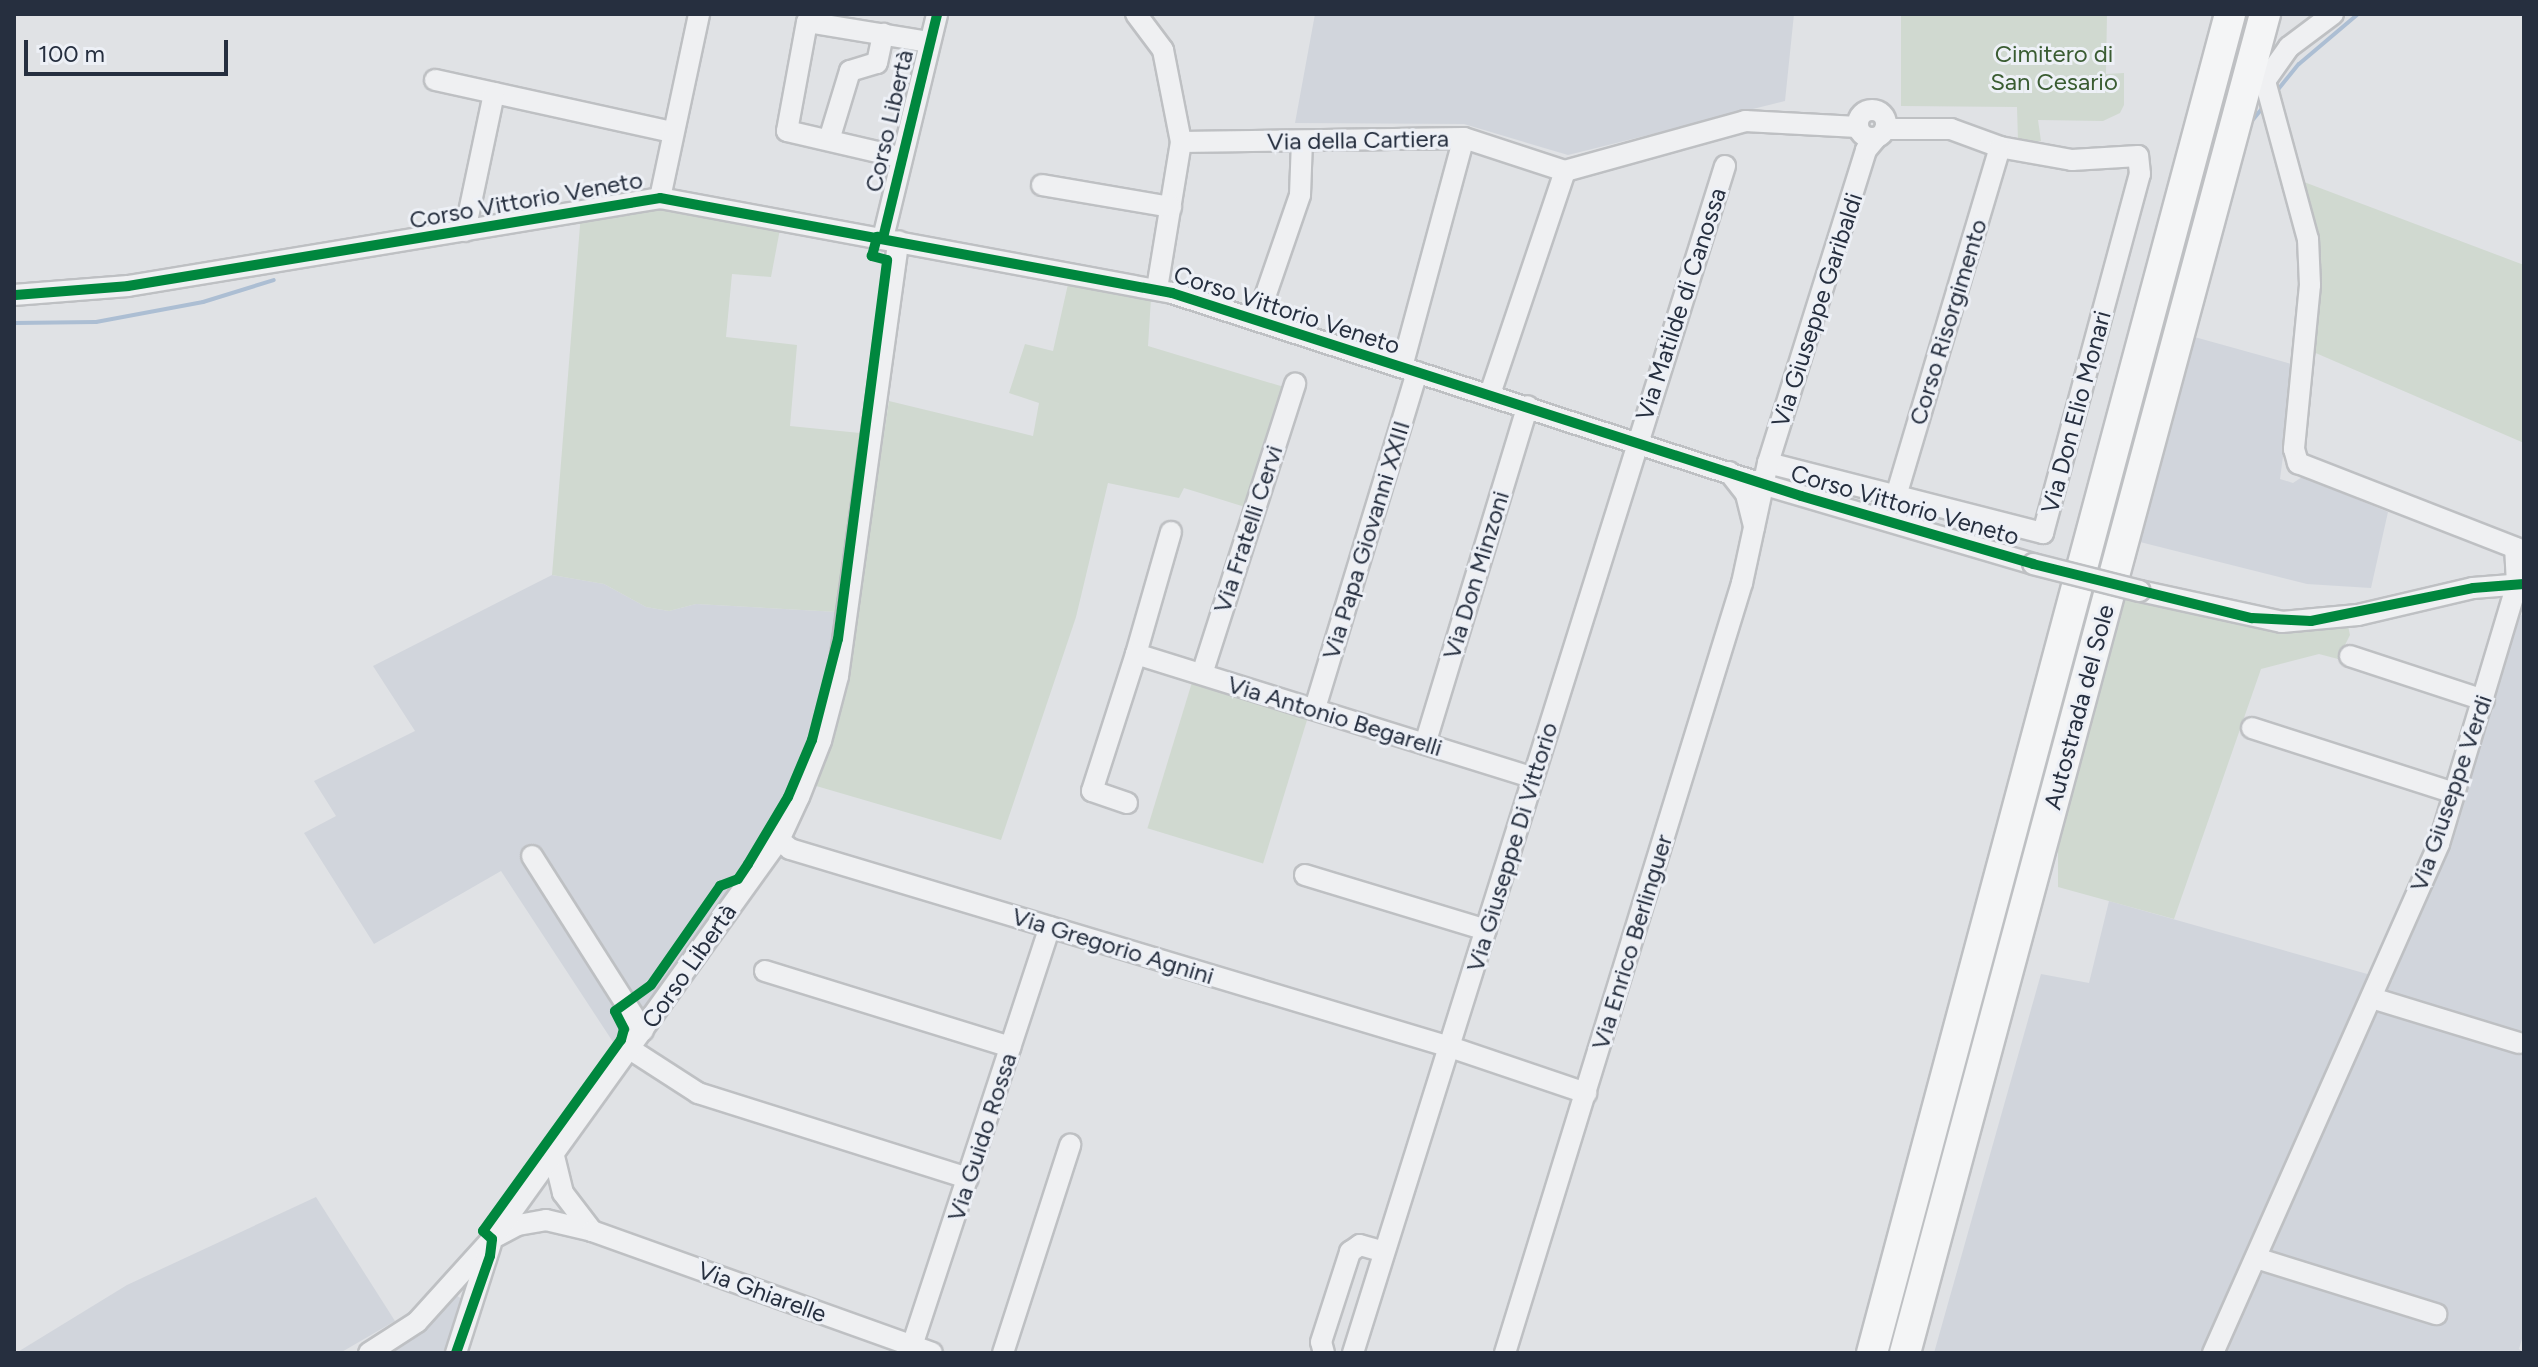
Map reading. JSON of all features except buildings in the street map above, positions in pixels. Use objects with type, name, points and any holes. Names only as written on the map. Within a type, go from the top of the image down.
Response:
[{"type":"highway","name":"Autostrada del Sole","points":[[1872,1353],[2230,14]]},
{"type":"highway","name":"Autostrada del Sole","points":[[1905,1353],[2265,14]]},
{"type":"street","points":[[660,198],[699,14]]},
{"type":"street","name":"Corso Libertà","points":[[492,1239],[779,840],[821,741],[838,676],[899,157],[937,14]]},
{"type":"street","points":[[1136,14],[1163,50],[1181,142],[1157,289]]},
{"type":"street","points":[[2333,14],[2270,67],[2269,99],[2308,239],[2310,285],[2294,449],[2298,463],[2520,549]]},
{"type":"street","points":[[899,157],[787,131],[807,22],[929,42]]},
{"type":"street","points":[[829,140],[850,71],[877,63],[883,34]]},
{"type":"street","points":[[435,80],[672,132]]},
{"type":"street","points":[[465,231],[494,93]]},
{"type":"street","points":[[1490,394],[1565,171],[1745,121],[1873,131],[1951,129],[2000,147]]},
{"type":"street","name":"Via Giuseppe Garibaldi","points":[[1765,485],[1768,463],[1873,131]]},
{"type":"street","name":"Via della Cartiera","points":[[1181,142],[1464,138],[1565,171]]},
{"type":"street","name":"Via Papa Giovanni XXIII","points":[[1315,708],[1410,370],[1464,138]]},
{"type":"street","points":[[1257,320],[1300,195],[1302,141]]},
{"type":"street","name":"Via Don Elio Monari","points":[[1768,463],[2043,533],[2140,174],[2138,156],[2072,160],[2000,147]]},
{"type":"street","name":"Corso Risorgimento","points":[[1896,496],[2000,147]]},
{"type":"street","name":"Via Matilde di Canossa","points":[[1637,442],[1725,166]]},
{"type":"street","points":[[1042,185],[1171,207]]},
{"type":"street","name":"Corso Vittorio Veneto","points":[[14,295],[128,286],[660,198],[1157,289],[1801,496],[2033,564],[2282,622],[2358,615],[2520,584]]},
{"type":"street","name":"Via Fratelli Cervi","points":[[1202,674],[1295,384]]},
{"type":"street","name":"Via Don Minzoni","points":[[1425,744],[1528,406]]},
{"type":"street","name":"Via Giuseppe Di Vittorio","points":[[1353,1353],[1637,442]]},
{"type":"street","points":[[1729,472],[1746,494],[1755,531]]},
{"type":"street","name":"Via Enrico Berlinguer","points":[[1505,1353],[1755,531],[1765,485]]},
{"type":"street","name":"Via Enrico Berlinguer","points":[[1755,531],[1774,508],[1801,496]]},
{"type":"street","points":[[1127,803],[1092,791],[1171,532]]},
{"type":"street","name":"Via Giuseppe Verdi","points":[[2213,1353],[2439,844],[2520,584],[2520,549]]},
{"type":"street","name":"Via Antonio Begarelli","points":[[1136,654],[1533,778]]},
{"type":"street","points":[[2350,656],[2484,700]]},
{"type":"street","points":[[2252,728],[2455,793]]},
{"type":"street","name":"Via Gregorio Agnini","points":[[779,840],[790,849],[1450,1047],[1586,1093]]},
{"type":"street","points":[[532,856],[643,1031]]},
{"type":"street","points":[[1305,875],[1486,930]]},
{"type":"street","name":"Via Guido Rossa","points":[[922,1350],[968,1178],[1050,927]]},
{"type":"street","points":[[765,971],[1011,1047]]},
{"type":"street","points":[[2372,998],[2519,1043]]},
{"type":"street","points":[[630,1049],[698,1093],[968,1178]]},
{"type":"street","points":[[1003,1353],[1070,1145]]},
{"type":"street","points":[[553,1152],[563,1193],[592,1231]]},
{"type":"street","points":[[546,1220],[527,1189],[547,1186],[563,1193]]},
{"type":"street","name":"Via Ghiarelle","points":[[492,1239],[518,1225],[546,1220],[592,1231],[922,1350]]},
{"type":"street","points":[[369,1353],[417,1322],[492,1239]]},
{"type":"street","points":[[456,1353],[492,1239]]},
{"type":"street","points":[[1324,1353],[1321,1342],[1350,1252],[1360,1245],[1384,1252]]},
{"type":"street","points":[[2256,1258],[2436,1314]]},
{"type":"shaded area","points":[[1315,14],[1794,14],[1785,101],[1568,155],[1464,124],[1295,123]]},
{"type":"shaded area","points":[[2191,336],[2295,365],[2280,479],[2293,483],[2302,477],[2388,512],[2371,588],[2307,584],[2140,542]]},
{"type":"shaded area","points":[[552,575],[604,584],[646,607],[669,611],[696,604],[838,612],[852,643],[768,846],[654,1004],[613,1042],[501,871],[374,944],[304,833],[336,816],[314,781],[415,731],[373,666]]},
{"type":"shaded area","points":[[2524,613],[2524,1332],[2519,1349],[2524,1353],[1934,1353],[2041,974],[2089,983],[2109,901],[2392,981],[2452,825],[2518,618]]},
{"type":"shaded area","points":[[316,1197],[395,1321],[340,1353],[16,1353],[127,1285]]},
{"type":"shaded area","points":[[456,1295],[470,1305],[454,1353],[383,1353]]},
{"type":"green space","name":"Cimitero di San Cesario","points":[[1901,14],[2107,14],[2106,74],[2124,73],[2124,105],[2120,113],[2103,121],[2038,120],[2041,141],[2018,141],[2017,107],[1901,106]]},
{"type":"green space","points":[[2304,182],[2524,265],[2524,443],[2311,351],[2313,226]]},
{"type":"green space","points":[[672,204],[781,224],[771,277],[732,274],[726,337],[797,345],[790,426],[860,433],[838,612],[696,604],[669,611],[646,607],[604,584],[552,575],[581,213]]},
{"type":"green space","points":[[1068,284],[1151,298],[1148,346],[1284,387],[1245,507],[1184,488],[1179,498],[1108,483],[1076,617],[1001,840],[806,783],[852,643],[889,401],[1033,436],[1039,403],[1009,393],[1025,344],[1053,351]]},
{"type":"green space","points":[[2126,596],[2248,626],[2301,632],[2348,626],[2350,635],[2338,659],[2319,654],[2261,669],[2174,919],[2058,887],[2058,842]]},
{"type":"green space","points":[[1193,679],[1309,714],[1263,864],[1147,828]]},
{"type":"waterway","points":[[2276,92],[2299,64],[2358,14]]},
{"type":"waterway","points":[[2251,122],[2265,105]]},
{"type":"waterway","points":[[14,323],[96,322],[203,302],[274,280]]},
{"type":"cycle path","points":[[883,238],[937,14]]},
{"type":"cycle path","points":[[14,295],[128,286],[660,198],[1172,293],[1801,496],[2033,564],[2252,618],[2311,621],[2473,588],[2524,584]]},
{"type":"cycle path","points":[[456,1353],[490,1256],[492,1239],[483,1231],[621,1040],[624,1029],[615,1011],[651,985],[720,886],[738,879],[788,797],[812,740],[838,639],[887,260],[872,256],[877,237]]}]
